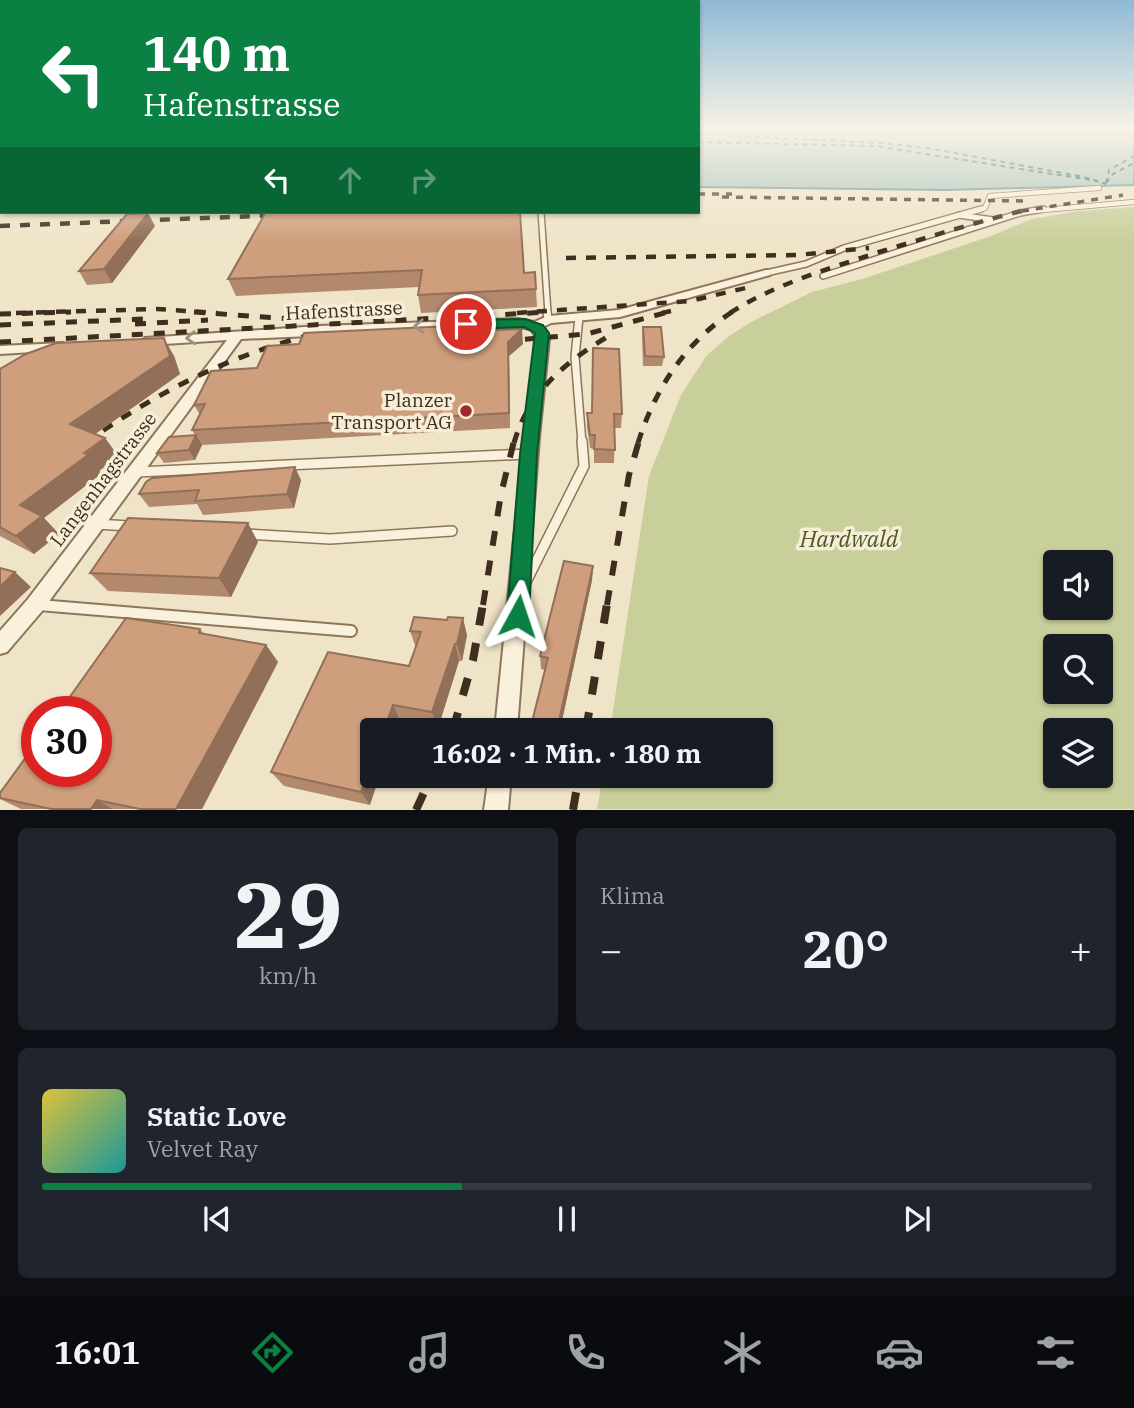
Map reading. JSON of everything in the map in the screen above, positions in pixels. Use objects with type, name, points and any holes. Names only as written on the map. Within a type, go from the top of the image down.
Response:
[{"type":"street","name":"Hafenstrasse","points":[[131,342],[541,323],[654,306],[766,273]]},
{"type":"street","points":[[507,718],[520,594],[528,454],[543,339],[541,323]]},
{"type":"street","name":"Langenhagstrasse","points":[[0,645],[35,605],[237,335]]},
{"type":"street","points":[[0,350],[79,346]]},
{"type":"street","points":[[31,361],[52,348]]},
{"type":"street","points":[[496,810],[499,788]]},
{"type":"lane","points":[[766,273],[787,270],[828,257],[844,248],[875,242],[985,208],[990,197],[1099,188]]},
{"type":"lane","points":[[823,276],[998,220],[1056,207],[1134,202]]},
{"type":"lane","points":[[541,214],[541,323]]},
{"type":"lane","points":[[959,215],[998,220]]},
{"type":"lane","points":[[520,594],[584,466],[575,356],[579,317]]},
{"type":"lane","points":[[134,472],[528,454]]},
{"type":"lane","points":[[95,524],[137,527]]},
{"type":"lane","points":[[233,533],[330,539],[452,531]]},
{"type":"lane","points":[[35,605],[351,631]]},
{"type":"green space","name":"Hardwald","points":[[1134,207],[1134,809],[597,809],[601,788],[773,788],[773,718],[612,718],[649,476],[681,395],[707,355],[751,322],[812,292],[862,279],[988,237],[1032,219],[1079,211]]},
{"type":"water","points":[[700,167],[1134,167],[1134,185],[946,190],[700,187]]},
{"type":"building","points":[[127,214],[147,214],[104,269],[79,271]]},
{"type":"building","points":[[265,214],[520,214],[524,273],[535,272],[536,289],[418,295],[422,270],[228,279]]},
{"type":"building","points":[[492,324],[491,330],[522,329],[508,342],[509,413],[192,430],[205,404],[194,405],[211,371],[257,368],[267,346],[299,344],[304,333]]},
{"type":"building","points":[[643,327],[661,327],[664,357],[645,356]]},
{"type":"building","points":[[164,338],[170,356],[70,424],[105,438],[84,453],[88,455],[20,505],[42,516],[16,536],[0,527],[0,369],[26,354],[56,343]]},
{"type":"building","points":[[593,348],[619,349],[622,414],[614,414],[615,450],[594,449],[595,435],[590,435],[587,413],[592,413]]},
{"type":"building","points":[[196,435],[189,450],[157,453],[169,437]]},
{"type":"building","points":[[295,467],[287,494],[195,501],[199,490],[139,494],[146,482],[152,478]]},
{"type":"building","points":[[128,518],[248,523],[219,578],[90,573]]},
{"type":"building","points":[[564,561],[593,566],[560,718],[533,718],[548,658],[540,656]]},
{"type":"building","points":[[0,568],[15,572],[0,587]]},
{"type":"building","points":[[414,617],[447,620],[448,617],[463,618],[457,644],[432,712],[393,705],[388,718],[360,718],[361,792],[271,772],[328,652],[409,666],[421,632],[410,631]]},
{"type":"building","points":[[126,618],[200,629],[199,633],[266,645],[176,809],[140,809],[97,800],[91,809],[51,809],[0,798],[0,793],[21,764],[21,787],[112,787],[112,696],[70,696]]},
{"type":"ferry route","points":[[1007,167],[1091,180]]},
{"type":"ferry route","points":[[1029,167],[1106,184]]},
{"type":"ferry route","points":[[1115,167],[1109,170],[1106,183],[1113,174],[1127,167]]},
{"type":"railway","points":[[700,194],[732,194]]},
{"type":"railway","points":[[1023,211],[1123,195]]},
{"type":"railway","points":[[722,197],[1026,201]]},
{"type":"railway","points":[[1023,211],[1030,209]]},
{"type":"railway","points":[[730,313],[783,285],[821,271],[1023,211]]},
{"type":"railway","points":[[0,226],[282,215]]},
{"type":"railway","points":[[566,258],[797,255],[869,248]]},
{"type":"railway","points":[[517,313],[690,301],[754,286]]},
{"type":"railway","points":[[16,313],[157,309],[217,313]]},
{"type":"railway","points":[[662,313],[671,311]]},
{"type":"railway","points":[[0,314],[71,312]]},
{"type":"railway","points":[[194,312],[291,319]]},
{"type":"railway","points":[[0,342],[549,312]]},
{"type":"railway","points":[[503,341],[587,334],[668,312]]},
{"type":"railway","points":[[638,443],[653,404],[674,369],[700,338],[732,312]]},
{"type":"railway","points":[[0,325],[144,319]]},
{"type":"railway","points":[[135,324],[208,320]]},
{"type":"railway","points":[[85,443],[140,407],[196,377],[255,352],[318,333]]},
{"type":"railway","points":[[514,443],[521,424],[540,392],[567,365],[614,333]]},
{"type":"railway","points":[[80,446],[87,441]]},
{"type":"railway","points":[[483,605],[501,494],[514,441]]},
{"type":"railway","points":[[607,605],[629,475],[639,441]]},
{"type":"railway","points":[[456,718],[473,660],[483,604]]},
{"type":"railway","points":[[588,718],[607,604]]},
{"type":"railway","points":[[416,810],[426,788]]},
{"type":"railway","points":[[573,810],[577,788]]},
{"type":"place","name":"Planzer Transport AG","points":[[466,411]]},
{"type":"route","points":[[466,324],[525,323],[538,328],[542,333],[528,454],[518,616]]}]
